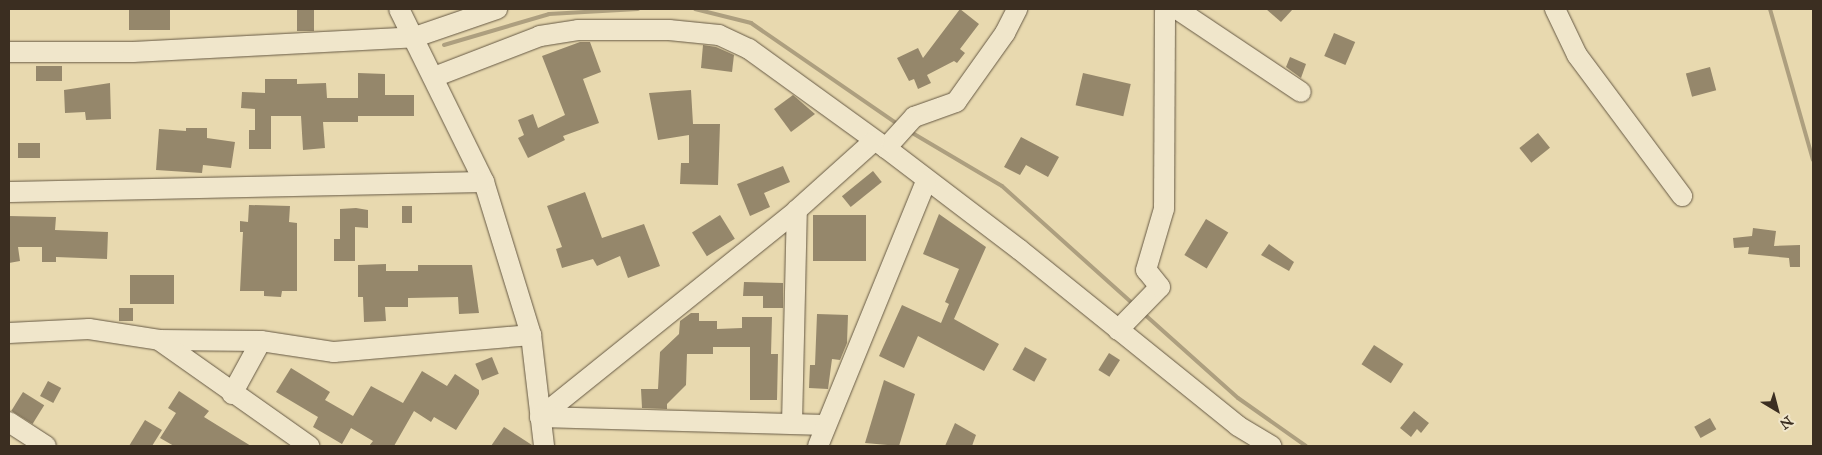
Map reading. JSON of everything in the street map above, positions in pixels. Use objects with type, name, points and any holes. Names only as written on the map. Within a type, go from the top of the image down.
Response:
[{"type":"street","points":[[399,9],[415,37],[484,182],[531,335],[544,446]]},
{"type":"street","points":[[9,52],[133,52],[415,37],[497,9]]},
{"type":"street","points":[[540,417],[797,210],[884,143],[914,117],[956,102],[1005,33],[1017,9]]},
{"type":"street","points":[[1123,325],[1160,288],[1159,283],[1146,270],[1146,263],[1164,209],[1166,9]]},
{"type":"street","points":[[1177,9],[1301,92]]},
{"type":"street","points":[[1556,9],[1577,55],[1682,196]]},
{"type":"street","points":[[434,76],[540,36],[578,30],[669,30],[719,34],[749,49],[884,143],[926,182],[1123,325],[1238,426],[1272,446]]},
{"type":"street","points":[[9,192],[484,182]]},
{"type":"street","points":[[818,446],[926,182]]},
{"type":"street","points":[[792,424],[797,210]]},
{"type":"street","points":[[9,333],[89,330],[159,340],[261,341],[334,352],[531,335]]},
{"type":"street","points":[[159,340],[232,394],[309,446]]},
{"type":"street","points":[[232,394],[261,341]]},
{"type":"street","points":[[540,417],[826,425]]},
{"type":"street","points":[[9,422],[46,446]]},
{"type":"building","points":[[129,9],[170,9],[170,30],[129,30]]},
{"type":"building","points":[[297,9],[314,9],[314,31],[297,31]]},
{"type":"building","points":[[960,9],[979,24],[960,49],[965,53],[957,63],[954,61],[927,75],[931,83],[918,89],[914,79],[909,81],[897,58],[918,48],[923,58]]},
{"type":"building","points":[[1266,9],[1293,9],[1281,22]]},
{"type":"building","points":[[1334,33],[1355,42],[1345,65],[1324,56]]},
{"type":"building","points":[[580,42],[590,42],[601,72],[583,79],[599,123],[563,136],[565,140],[528,158],[518,138],[524,135],[518,120],[533,114],[538,128],[565,115],[542,56]]},
{"type":"building","points":[[703,45],[716,47],[734,55],[732,72],[701,68]]},
{"type":"building","points":[[1290,57],[1306,64],[1301,78],[1286,67]]},
{"type":"building","points":[[36,66],[62,66],[62,81],[36,81]]},
{"type":"building","points":[[1710,67],[1716,90],[1692,97],[1686,73]]},
{"type":"building","points":[[358,73],[385,74],[385,95],[414,95],[414,116],[358,116],[358,122],[323,122],[325,148],[303,150],[301,116],[271,116],[271,149],[249,149],[249,130],[255,130],[255,109],[241,108],[242,92],[265,93],[265,79],[297,79],[297,84],[326,83],[327,98],[358,98]]},
{"type":"building","points":[[1083,73],[1131,84],[1123,116],[1076,105]]},
{"type":"building","points":[[110,83],[111,119],[86,120],[85,112],[65,113],[64,90]]},
{"type":"building","points":[[691,90],[693,124],[720,124],[718,185],[680,184],[681,163],[689,163],[689,135],[658,140],[649,93]]},
{"type":"building","points":[[793,95],[815,114],[791,132],[774,109]]},
{"type":"building","points":[[186,128],[207,128],[207,138],[235,142],[231,168],[203,165],[202,173],[156,170],[159,129],[186,131]]},
{"type":"building","points":[[1538,133],[1550,148],[1531,163],[1519,148]]},
{"type":"building","points":[[1021,137],[1059,157],[1048,177],[1026,165],[1020,175],[1004,167]]},
{"type":"building","points":[[18,143],[40,143],[40,158],[18,158]]},
{"type":"building","points":[[783,166],[790,182],[764,193],[770,207],[750,216],[737,184]]},
{"type":"building","points":[[873,171],[882,182],[851,207],[842,196]]},
{"type":"building","points":[[585,192],[602,238],[644,224],[660,266],[628,278],[620,256],[597,266],[593,259],[562,268],[556,249],[562,247],[547,206]]},
{"type":"building","points":[[249,205],[290,206],[289,222],[297,223],[297,291],[282,291],[281,297],[264,296],[264,291],[240,291],[243,232],[240,232],[240,221],[248,222]]},
{"type":"building","points":[[402,206],[412,206],[412,223],[402,223]]},
{"type":"building","points":[[356,208],[368,210],[368,228],[355,227],[355,261],[334,261],[334,239],[340,239],[340,209]]},
{"type":"building","points":[[939,214],[986,247],[954,319],[999,344],[984,371],[918,336],[904,368],[879,356],[902,305],[941,323],[949,304],[945,302],[959,269],[923,254]]},
{"type":"building","points":[[720,215],[735,239],[707,256],[692,232]]},
{"type":"building","points":[[813,215],[866,215],[866,261],[813,261]]},
{"type":"building","points":[[9,216],[56,217],[55,230],[108,232],[107,259],[56,257],[56,262],[42,262],[42,247],[18,247],[20,261],[9,263]]},
{"type":"building","points":[[1206,219],[1228,232],[1207,268],[1184,255]]},
{"type":"building","points":[[1753,228],[1776,231],[1774,246],[1800,245],[1800,267],[1790,267],[1789,258],[1748,254],[1749,247],[1734,248],[1733,238],[1752,236]]},
{"type":"building","points":[[1269,244],[1294,262],[1289,271],[1261,255]]},
{"type":"building","points":[[386,264],[386,271],[418,271],[418,265],[472,265],[479,313],[459,314],[458,297],[408,298],[408,307],[385,307],[386,321],[364,322],[363,297],[358,297],[358,265]]},
{"type":"building","points":[[130,275],[174,275],[174,304],[130,304]]},
{"type":"building","points":[[744,282],[783,283],[783,308],[763,308],[763,296],[743,296]]},
{"type":"building","points":[[119,308],[133,308],[133,321],[119,321]]},
{"type":"building","points":[[691,313],[699,313],[699,321],[717,321],[717,329],[742,328],[742,317],[772,317],[771,354],[778,354],[777,400],[750,400],[750,347],[713,347],[713,354],[687,354],[686,385],[667,404],[667,409],[642,408],[641,389],[658,389],[660,352],[679,334],[680,321]]},
{"type":"building","points":[[817,314],[848,315],[847,343],[840,360],[832,359],[828,389],[809,388],[810,365],[815,365]]},
{"type":"building","points":[[1374,345],[1403,364],[1391,383],[1361,364]]},
{"type":"building","points":[[1025,347],[1047,359],[1034,382],[1012,370]]},
{"type":"building","points":[[1109,353],[1120,360],[1109,377],[1098,370]]},
{"type":"building","points":[[492,357],[499,374],[482,380],[475,364]]},
{"type":"building","points":[[291,368],[330,392],[325,400],[353,416],[371,386],[403,403],[422,371],[447,386],[455,374],[479,390],[479,394],[456,430],[434,417],[431,422],[414,411],[394,446],[369,446],[373,441],[351,428],[342,444],[313,427],[318,417],[276,392]]},
{"type":"building","points":[[884,380],[915,394],[899,446],[865,443]]},
{"type":"building","points":[[48,381],[61,388],[53,403],[40,396]]},
{"type":"building","points":[[179,391],[209,411],[204,417],[251,446],[174,446],[160,438],[176,413],[168,408]]},
{"type":"building","points":[[23,392],[44,405],[33,424],[11,411]]},
{"type":"building","points":[[1414,411],[1429,423],[1421,433],[1417,429],[1411,437],[1400,428]]},
{"type":"building","points":[[1710,418],[1716,429],[1701,438],[1694,427]]},
{"type":"building","points":[[145,420],[162,430],[152,446],[129,446]]},
{"type":"building","points":[[955,423],[976,435],[972,446],[945,446]]},
{"type":"building","points":[[504,427],[532,445],[532,446],[491,446]]},
{"type":"waterway","points":[[444,45],[549,14],[638,9]]},
{"type":"waterway","points":[[695,9],[751,23],[899,125]]},
{"type":"waterway","points":[[1770,9],[1813,160]]},
{"type":"waterway","points":[[909,131],[1002,186],[1134,305]]},
{"type":"waterway","points":[[1143,313],[1238,398],[1306,446]]}]
